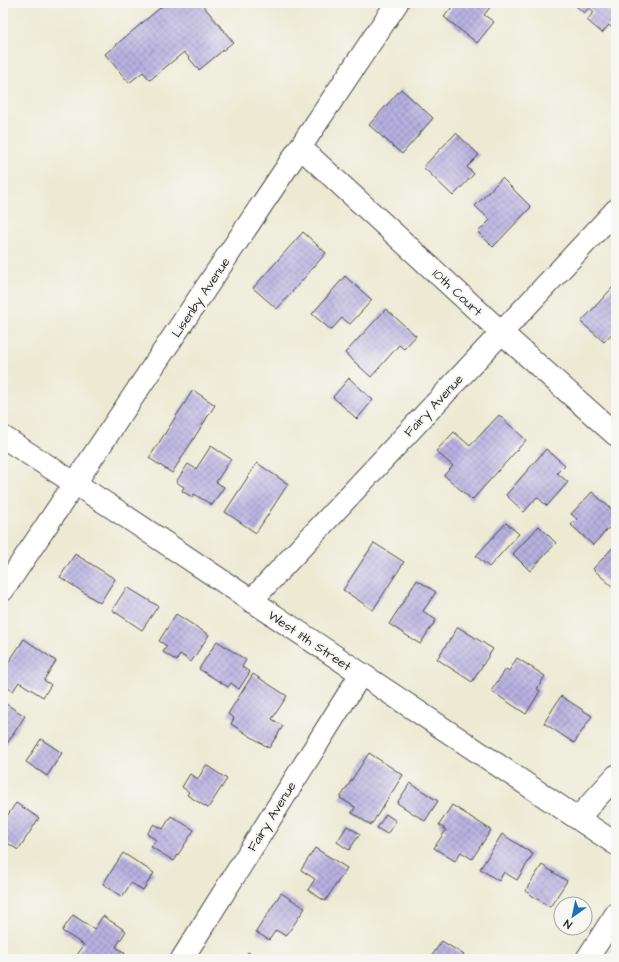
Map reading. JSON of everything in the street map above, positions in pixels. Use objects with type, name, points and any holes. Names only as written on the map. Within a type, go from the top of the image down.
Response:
[{"type":"street","name":"Lisenby Avenue","points":[[3,590],[397,3]]},
{"type":"street","name":"10th Court","points":[[300,148],[616,435]]},
{"type":"street","name":"Fairy Avenue","points":[[251,601],[616,210]]},
{"type":"street","name":"West 11th Street","points":[[3,437],[75,483],[616,844]]},
{"type":"street","name":"Fairy Avenue","points":[[182,959],[361,674]]},
{"type":"street","points":[[578,818],[616,776]]},
{"type":"street","points":[[587,959],[616,914]]},
{"type":"building","points":[[166,3],[201,3],[233,42],[199,70],[184,52],[150,80],[143,72],[129,83],[105,54]]},
{"type":"building","points":[[455,3],[488,3],[491,6],[484,15],[494,22],[477,43],[444,17]]},
{"type":"building","points":[[578,3],[616,3],[616,32],[609,25],[602,33],[587,20],[594,12],[589,8],[584,13],[576,6]]},
{"type":"building","points":[[401,89],[433,118],[402,154],[369,125]]},
{"type":"building","points":[[456,133],[479,155],[467,167],[474,174],[453,196],[423,167]]},
{"type":"building","points":[[502,178],[531,207],[493,247],[478,232],[490,220],[475,206]]},
{"type":"building","points":[[303,232],[326,253],[277,309],[253,288]]},
{"type":"building","points":[[345,276],[372,300],[350,324],[342,318],[331,330],[312,314]]},
{"type":"building","points":[[613,287],[616,290],[616,329],[604,342],[581,322]]},
{"type":"building","points":[[386,309],[416,336],[404,349],[399,345],[371,377],[345,353]]},
{"type":"building","points":[[349,378],[373,400],[357,419],[333,397]]},
{"type":"building","points":[[193,390],[215,405],[172,473],[149,458]]},
{"type":"building","points":[[499,415],[526,440],[472,500],[444,475],[453,466],[436,451],[454,432],[470,446]]},
{"type":"building","points":[[211,446],[231,459],[216,482],[224,487],[212,505],[194,494],[192,497],[182,491],[184,487],[176,482],[188,464],[196,469]]},
{"type":"building","points":[[546,449],[565,465],[557,473],[568,482],[547,506],[537,497],[524,512],[506,495]]},
{"type":"building","points":[[257,463],[288,484],[256,533],[225,512]]},
{"type":"building","points":[[592,492],[616,513],[616,520],[593,545],[571,525],[577,519],[571,514]]},
{"type":"building","points":[[506,523],[519,534],[489,567],[476,556]]},
{"type":"building","points":[[539,526],[556,543],[530,571],[513,554]]},
{"type":"building","points":[[374,543],[404,562],[373,610],[343,590]]},
{"type":"building","points":[[616,544],[616,590],[593,569]]},
{"type":"building","points":[[75,554],[115,579],[100,603],[60,577]]},
{"type":"building","points":[[417,580],[436,592],[423,611],[436,620],[420,644],[389,624]]},
{"type":"building","points":[[127,587],[158,606],[142,630],[112,610]]},
{"type":"building","points":[[176,614],[209,635],[191,662],[180,654],[177,661],[163,652],[167,646],[159,641]]},
{"type":"building","points":[[458,627],[493,649],[472,682],[437,659]]},
{"type":"building","points":[[24,639],[56,661],[44,680],[51,685],[43,697],[19,682],[13,691],[3,685],[3,671]]},
{"type":"building","points":[[217,641],[246,660],[242,667],[250,672],[239,689],[231,683],[228,687],[199,669]]},
{"type":"building","points":[[517,658],[545,676],[537,689],[540,691],[526,714],[491,691],[506,669],[509,671]]},
{"type":"building","points":[[253,674],[287,696],[272,719],[283,726],[269,748],[231,724],[234,718],[228,714]]},
{"type":"building","points":[[561,696],[592,716],[574,743],[544,723]]},
{"type":"building","points":[[3,702],[25,716],[3,750]]},
{"type":"building","points":[[41,739],[62,753],[47,776],[26,762]]},
{"type":"building","points":[[369,753],[403,775],[371,825],[352,813],[355,807],[340,798]]},
{"type":"building","points":[[206,765],[227,779],[208,808],[187,795],[189,792],[182,787],[190,774],[198,779]]},
{"type":"building","points":[[410,783],[438,801],[425,821],[397,803]]},
{"type":"building","points":[[16,803],[39,818],[18,850],[3,840],[3,822]]},
{"type":"building","points":[[452,805],[491,830],[472,859],[461,852],[455,861],[434,848],[446,830],[439,825]]},
{"type":"building","points":[[386,814],[396,821],[387,834],[377,828]]},
{"type":"building","points":[[171,816],[194,830],[174,861],[151,847],[156,840],[147,834],[154,824],[163,829]]},
{"type":"building","points":[[347,826],[360,834],[349,850],[337,842]]},
{"type":"building","points":[[502,834],[533,854],[517,880],[504,872],[499,881],[480,869]]},
{"type":"building","points":[[315,848],[347,868],[325,901],[308,890],[315,879],[301,870]]},
{"type":"building","points":[[123,853],[154,873],[143,890],[131,883],[122,897],[103,884]]},
{"type":"building","points":[[542,865],[567,881],[557,896],[553,896],[553,902],[550,907],[525,891]]},
{"type":"building","points":[[281,893],[305,908],[286,936],[276,930],[269,940],[256,932]]},
{"type":"building","points":[[73,915],[94,929],[103,916],[126,931],[116,947],[125,953],[121,959],[83,959],[77,955],[84,945],[62,931]]},
{"type":"building","points":[[442,941],[464,955],[461,959],[435,959],[431,957]]},
{"type":"building","points":[[248,952],[258,959],[243,959]]}]
